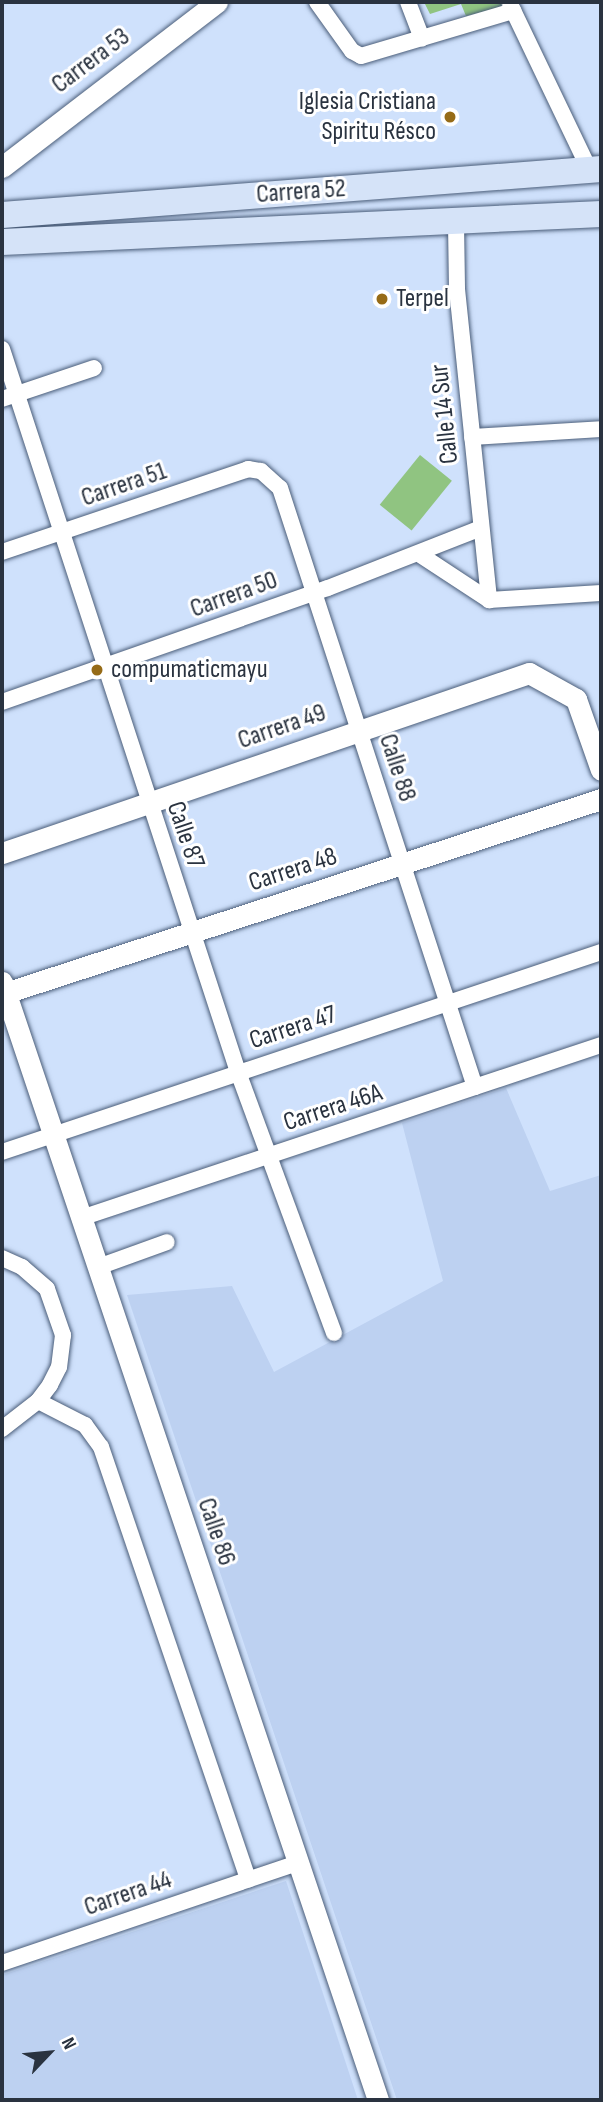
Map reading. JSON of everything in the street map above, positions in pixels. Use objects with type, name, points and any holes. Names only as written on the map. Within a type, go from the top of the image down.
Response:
[{"type":"main road","name":"Carrera 52","points":[[2,215],[595,169]]},
{"type":"main road","name":"Carrera 52","points":[[2,242],[456,223],[601,214]]},
{"type":"street","name":"Carrera 53","points":[[2,167],[217,2]]},
{"type":"street","points":[[317,2],[352,51],[361,56],[422,38],[511,6],[595,169]]},
{"type":"street","points":[[408,2],[422,38]]},
{"type":"street","name":"Calle 14 Sur","points":[[456,223],[457,289],[489,600]]},
{"type":"street","name":"Calle 87","points":[[2,349],[9,397],[59,533],[238,1072],[334,1333]]},
{"type":"street","points":[[9,397],[94,368]]},
{"type":"street","points":[[472,438],[601,429]]},
{"type":"street","name":"Carrera 51","points":[[2,552],[248,469],[261,471]]},
{"type":"street","name":"Calle 88","points":[[261,471],[280,488],[475,1087]]},
{"type":"street","name":"Carrera 50","points":[[2,702],[315,592],[481,528]]},
{"type":"street","points":[[419,554],[489,600],[601,593]]},
{"type":"street","name":"Carrera 49","points":[[2,853],[529,673],[576,699],[601,770]]},
{"type":"street","name":"Carrera 48","points":[[3,990],[192,932],[599,798]]},
{"type":"street","name":"Carrera 47","points":[[2,1152],[601,952]]},
{"type":"street","name":"Calle 86","points":[[3,990],[378,2100]]},
{"type":"street","name":"Carrera 46A","points":[[81,1218],[601,1046]]},
{"type":"street","points":[[98,1267],[167,1242]]},
{"type":"street","points":[[2,1258],[22,1267],[47,1289],[61,1319],[59,1367],[38,1401],[2,1429]]},
{"type":"street","points":[[38,1401],[85,1425],[101,1447],[248,1880]]},
{"type":"street","name":"Carrera 44","points":[[2,1963],[298,1863]]},
{"type":"shaded area","points":[[506,1088],[550,1191],[601,1175],[601,2100],[397,2100],[127,1295],[232,1286],[274,1372],[443,1281],[402,1123]]},
{"type":"shaded area","points":[[286,1881],[358,2100],[2,2100],[2,1975]]},
{"type":"green space","points":[[424,2],[508,2],[509,5],[466,16],[461,4],[430,14]]},
{"type":"green space","points":[[420,455],[452,481],[412,531],[380,505]]},
{"type":"place","name":"Iglesia Cristiana Spiritu Résco","points":[[450,117]]},
{"type":"place","name":"Terpel","points":[[382,299]]},
{"type":"place","name":"compumaticmayu","points":[[97,670]]}]
